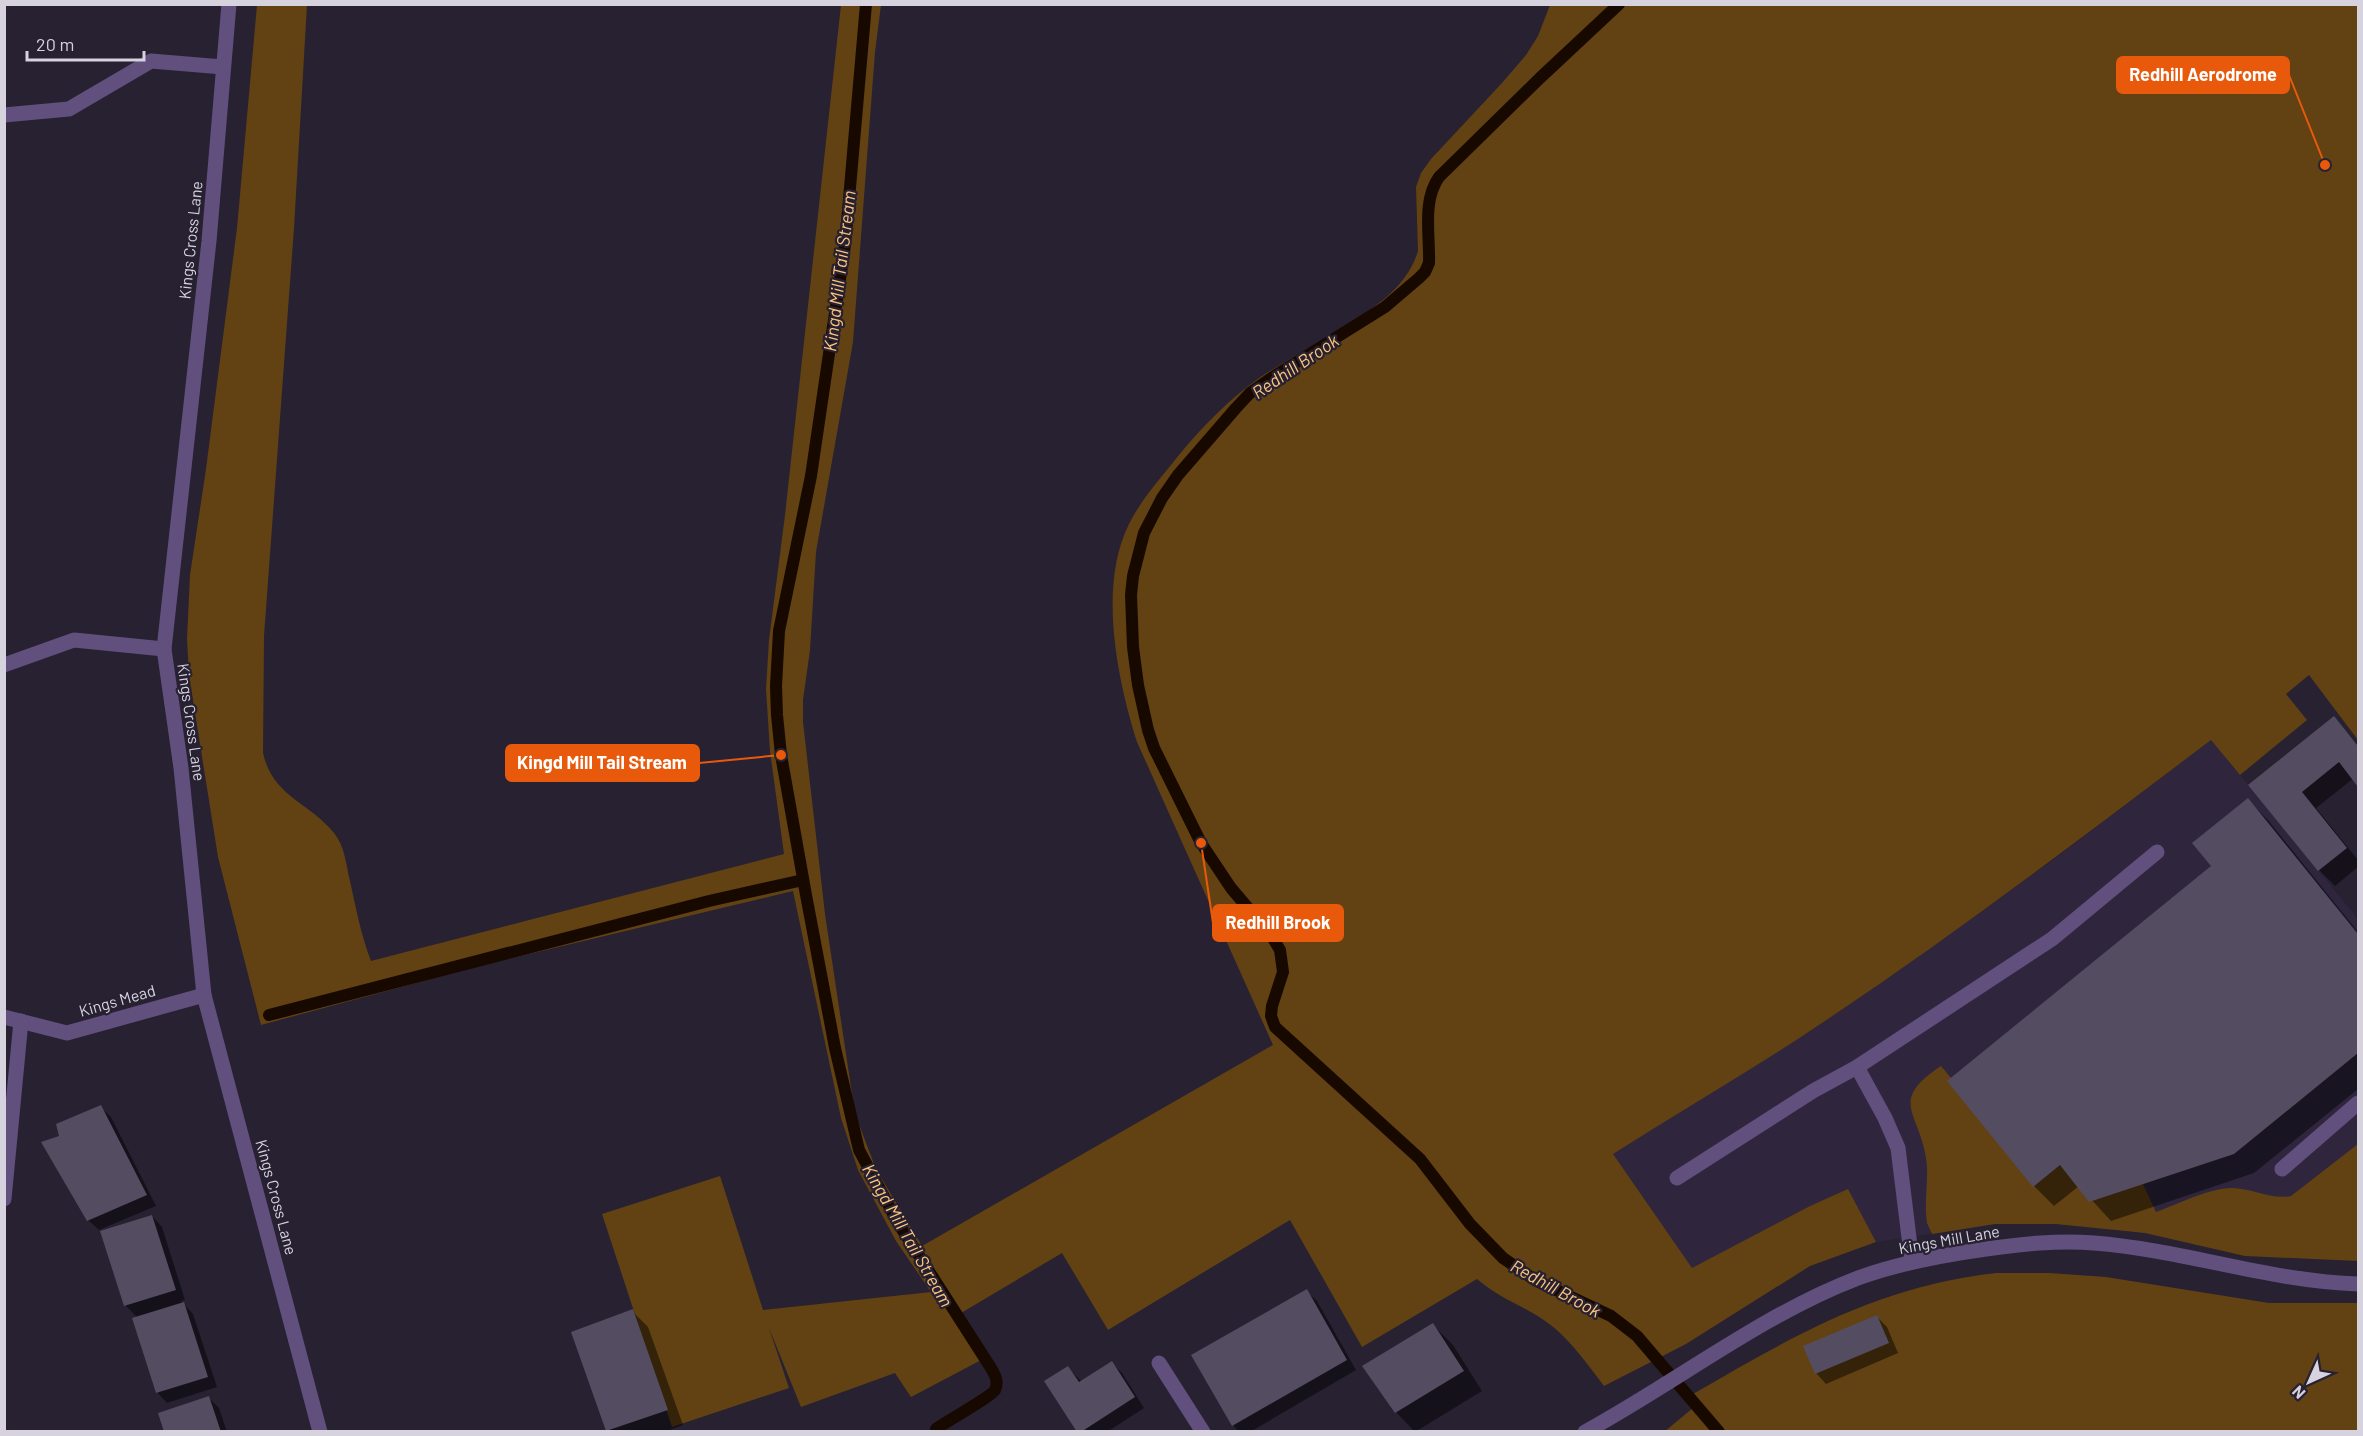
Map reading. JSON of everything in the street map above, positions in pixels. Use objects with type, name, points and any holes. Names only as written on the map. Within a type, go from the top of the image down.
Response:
[{"type":"street","name":"Kings Cross Lane","points":[[228,4],[209,241],[164,649],[181,768],[204,995],[320,1431]]},
{"type":"street","points":[[4,115],[69,109],[151,61],[223,67]]},
{"type":"street","points":[[4,665],[74,640],[164,649]]},
{"type":"street","points":[[1677,1178],[1813,1091],[1857,1067],[2052,939],[2157,852]]},
{"type":"street","name":"Kings Mead","points":[[4,1017],[67,1033],[204,995]]},
{"type":"street","points":[[4,1199],[21,1021]]},
{"type":"street","points":[[1857,1067],[1885,1118],[1898,1148],[1912,1262]]},
{"type":"street","points":[[2282,1169],[2358,1103]]},
{"type":"street","name":"Kings Mill Lane","points":[[1585,1431],[1692,1370],[1767,1323],[1834,1288],[1879,1271],[1912,1262],[1991,1248],[2072,1241],[2150,1249],[2278,1276],[2358,1284]]},
{"type":"street","points":[[1159,1364],[1203,1431]]},
{"type":"shaded area","points":[[257,5],[307,5],[294,228],[264,636],[263,753],[275,780],[293,798],[324,822],[338,838],[345,856],[359,921],[371,961],[784,854],[770,751],[766,689],[769,640],[785,515],[841,5],[881,5],[875,52],[853,342],[816,552],[803,722],[825,914],[855,1114],[876,1169],[922,1246],[1273,1045],[1137,742],[1123,690],[1114,632],[1114,575],[1120,549],[1129,524],[1143,500],[1188,444],[1216,414],[1257,380],[1371,309],[1394,290],[1404,278],[1418,251],[1416,187],[1421,173],[1431,159],[1526,55],[1538,36],[1550,5],[2358,5],[2358,740],[2309,675],[2286,694],[2307,720],[2240,775],[2211,740],[2014,888],[1864,995],[1613,1154],[1692,1268],[1810,1206],[1848,1189],[1876,1242],[1810,1266],[1686,1344],[1604,1386],[1573,1346],[1552,1326],[1495,1293],[1477,1279],[1362,1347],[1290,1220],[1108,1330],[1062,1253],[961,1313],[987,1357],[911,1397],[895,1373],[801,1407],[769,1328],[789,1388],[672,1427],[602,1214],[720,1176],[763,1310],[931,1292],[896,1241],[858,1170],[841,1118],[793,891],[479,966],[261,1025],[218,857],[189,675],[187,639],[190,575],[237,228]]},
{"type":"shaded area","points":[[2211,740],[2358,919],[2358,1251],[2245,1256],[2145,1233],[2021,1222],[1876,1242],[1848,1190],[1810,1206],[1692,1269],[1612,1154],[1812,1030],[1907,965],[2050,862]]},
{"type":"shaded area","points":[[1941,1066],[2038,1182],[2060,1165],[2143,1184],[2156,1212],[2204,1193],[2223,1189],[2232,1188],[2276,1196],[2291,1196],[2358,1144],[2358,1261],[2245,1256],[2145,1233],[2056,1224],[1995,1224],[1932,1234],[1926,1214],[1926,1158],[1911,1108],[1911,1098],[1915,1089],[1925,1078]]},
{"type":"shaded area","points":[[1996,1273],[2049,1273],[2106,1277],[2269,1303],[2358,1303],[2358,1431],[1664,1432],[1699,1403],[1693,1394],[1802,1333],[1874,1302],[1912,1290]]},
{"type":"building","points":[[2334,716],[2358,746],[2358,787],[2339,762],[2302,792],[2347,848],[2318,871],[2248,785]]},
{"type":"building","points":[[2248,798],[2358,934],[2358,1053],[2234,1154],[2089,1202],[2060,1165],[2033,1187],[1947,1081],[2211,866],[2192,843]]},
{"type":"building","points":[[101,1105],[147,1195],[87,1221],[41,1142],[59,1136],[56,1124]]},
{"type":"building","points":[[152,1215],[176,1290],[124,1306],[100,1231]]},
{"type":"building","points":[[1307,1289],[1347,1360],[1232,1426],[1191,1355]]},
{"type":"building","points":[[184,1302],[208,1377],[156,1393],[132,1318]]},
{"type":"building","points":[[633,1309],[668,1410],[606,1431],[571,1332]]},
{"type":"building","points":[[1877,1315],[1889,1343],[1815,1374],[1803,1346]]},
{"type":"building","points":[[1433,1323],[1464,1371],[1395,1413],[1362,1366]]},
{"type":"building","points":[[1112,1361],[1135,1397],[1081,1432],[1077,1432],[1044,1381],[1068,1366],[1079,1382]]},
{"type":"building","points":[[209,1396],[221,1432],[164,1432],[158,1413]]},
{"type":"waterway","name":"Kingd Mill Tail Stream","points":[[866,4],[845,245],[811,476],[779,631],[777,715],[781,755],[806,895],[835,1048],[859,1150],[898,1223],[996,1379],[997,1384],[992,1393],[936,1429]]},
{"type":"waterway","name":"Redhill Brook","points":[[1619,4],[1439,177],[1430,197],[1429,263],[1425,272],[1385,307],[1250,393],[1178,475],[1162,498],[1144,533],[1133,576],[1131,595],[1133,647],[1138,685],[1154,748],[1201,843],[1231,888],[1271,935],[1280,950],[1283,972],[1271,1016],[1275,1027],[1420,1159],[1470,1224],[1503,1258],[1535,1280],[1611,1316],[1637,1336],[1719,1432]]},
{"type":"waterway","points":[[269,1015],[709,901],[803,880]]},
{"type":"place","name":"Redhill Aerodrome","points":[[2325,165]]},
{"type":"place","name":"Kingd Mill Tail Stream","points":[[781,755]]},
{"type":"place","name":"Redhill Brook","points":[[1201,843]]}]
